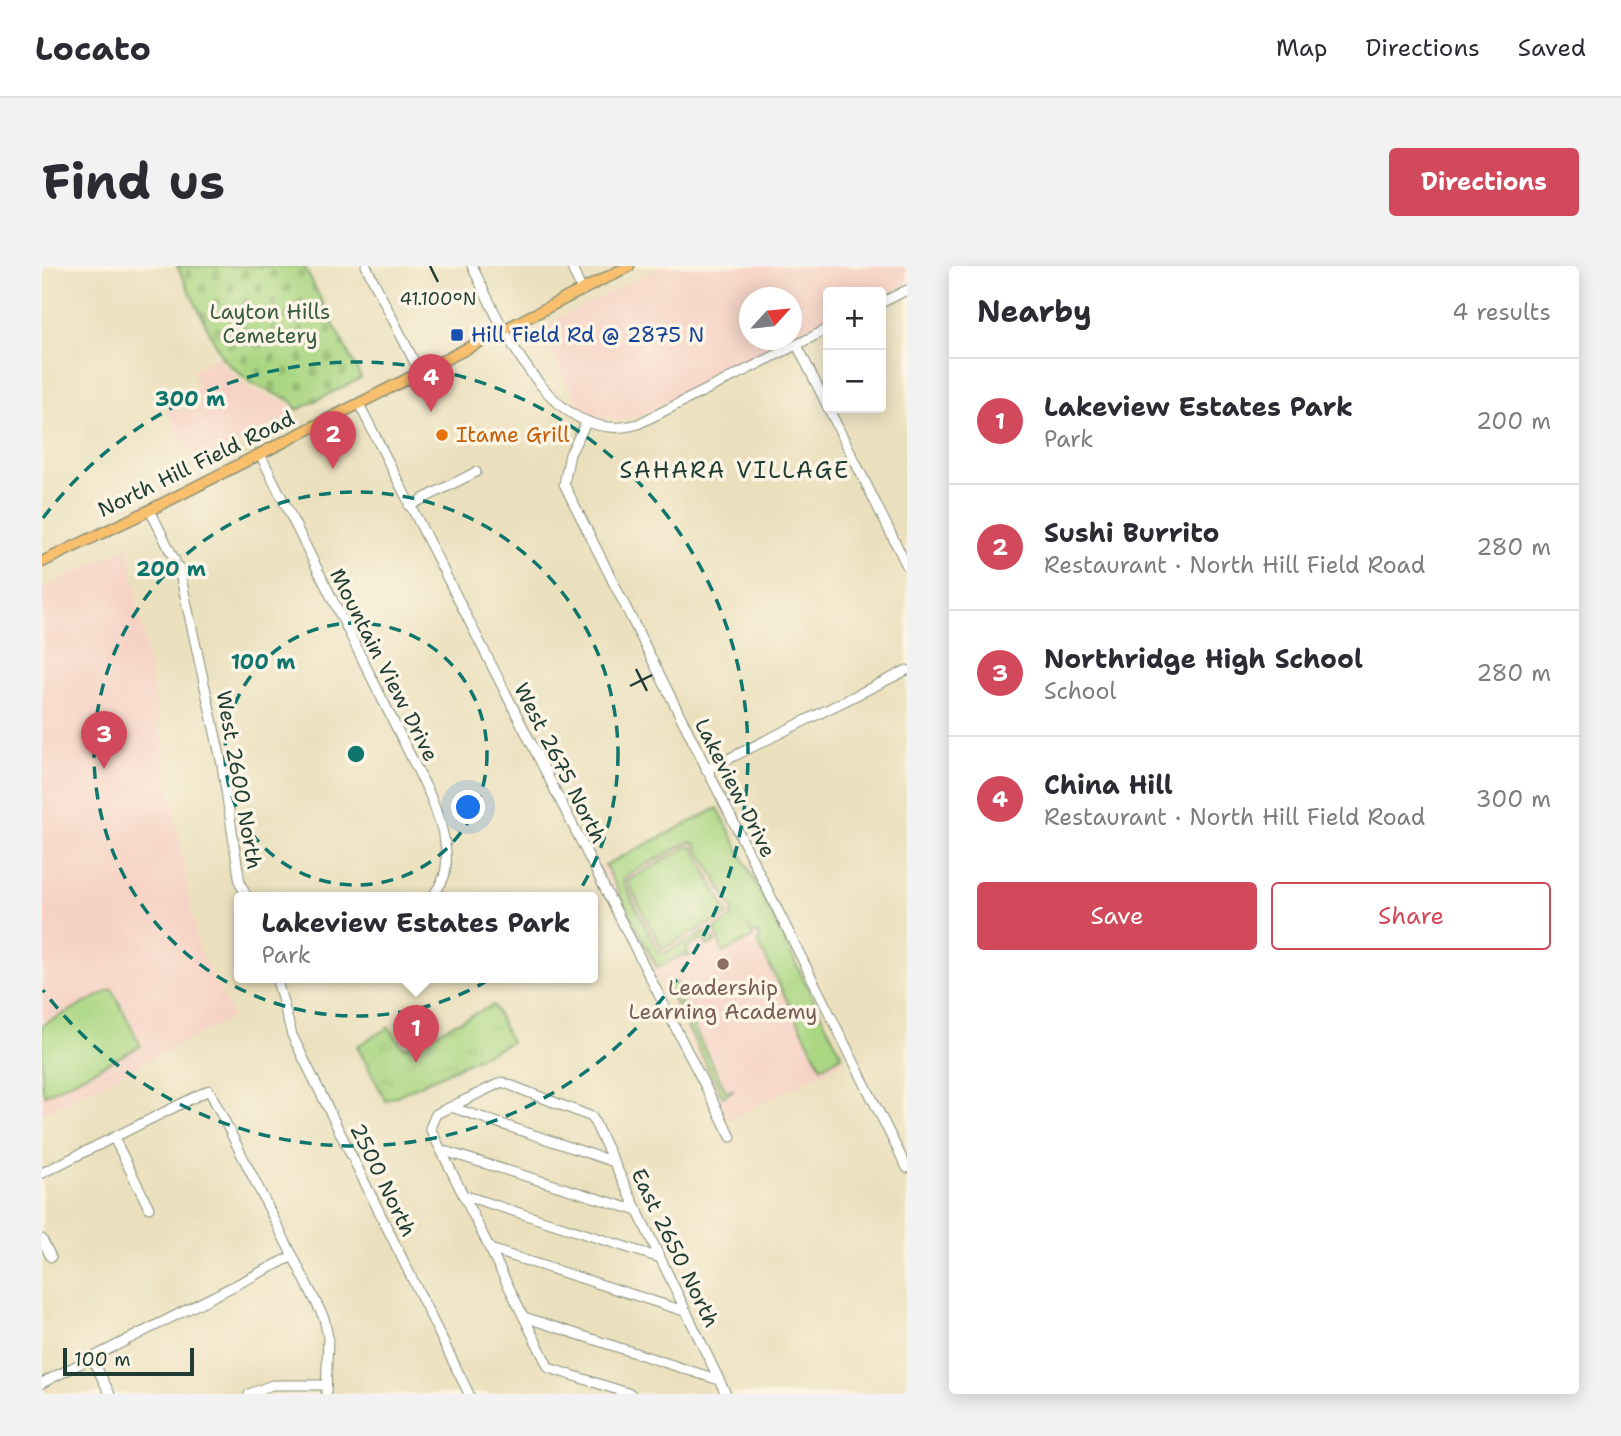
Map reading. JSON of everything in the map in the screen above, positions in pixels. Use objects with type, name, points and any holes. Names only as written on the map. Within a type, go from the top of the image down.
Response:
[{"type":"main road","name":"North Hill Field Road","points":[[42,562],[150,510],[629,266]]},
{"type":"street","points":[[366,266],[420,373]]},
{"type":"street","points":[[471,266],[525,366],[541,388],[554,401],[587,421],[622,429],[638,424],[787,350]]},
{"type":"street","points":[[571,266],[582,291]]},
{"type":"street","points":[[886,300],[907,290]]},
{"type":"street","points":[[802,342],[823,332]]},
{"type":"street","points":[[799,350],[907,566]]},
{"type":"street","name":"West 2675 North","points":[[359,404],[731,1138]]},
{"type":"street","name":"Lakeview Drive","points":[[587,421],[570,454],[564,485],[907,1168]]},
{"type":"street","name":"Mountain View Drive","points":[[260,454],[430,795],[440,821],[444,850],[444,877],[436,892]]},
{"type":"street","points":[[409,506],[476,472]]},
{"type":"street","name":"West 2600 North","points":[[150,510],[178,569],[222,765],[240,883],[244,892]]},
{"type":"street","points":[[706,770],[907,670]]},
{"type":"street","name":"2500 North","points":[[278,983],[292,1035],[469,1394]]},
{"type":"street","name":"East 2650 North","points":[[452,1107],[502,1082],[592,1117],[726,1394]]},
{"type":"street","points":[[42,1173],[209,1090],[324,1318],[328,1337],[326,1390],[286,1383],[249,1394]]},
{"type":"street","points":[[614,1162],[452,1107],[436,1114],[430,1128],[549,1368],[632,1394]]},
{"type":"street","points":[[114,1138],[149,1208]]},
{"type":"street","points":[[441,1150],[638,1211]]},
{"type":"street","points":[[463,1195],[660,1258]]},
{"type":"street","points":[[42,1239],[51,1257]]},
{"type":"street","points":[[490,1249],[687,1312]]},
{"type":"street","points":[[42,1383],[293,1256]]},
{"type":"street","points":[[524,1317],[719,1380]]},
{"type":"street","points":[[92,1358],[110,1394]]},
{"type":"shaded area","points":[[663,266],[907,266],[907,283],[886,294],[886,287],[823,287],[823,324],[802,335],[802,287],[739,287],[739,350],[772,350],[636,417],[618,421],[581,410],[539,328]]},
{"type":"shaded area","points":[[217,357],[247,388],[287,403],[294,415],[196,466],[164,404],[199,386],[192,371]]},
{"type":"shaded area","points":[[128,547],[198,948],[233,1017],[42,1114],[42,589]]},
{"type":"shaded area","name":"Leadership Learning Academy","points":[[715,809],[844,1061],[730,1120],[601,867]]},
{"type":"green space","name":"Layton Hills Cemetery","points":[[177,266],[304,266],[361,378],[297,410],[292,401],[251,383],[223,359]]},
{"type":"green space","points":[[718,808],[842,1056],[821,1067],[757,941],[760,939],[757,932],[753,934],[748,926],[753,937],[723,953],[715,929],[731,918],[733,910],[695,843],[689,842],[627,875],[623,881],[659,953],[665,953],[706,932],[716,942],[708,946],[703,939],[686,948],[690,956],[684,954],[657,968],[605,865]]},
{"type":"green space","points":[[689,846],[694,848],[728,915],[662,949],[627,881]]},
{"type":"green space","points":[[676,982],[679,985],[674,989],[726,1091],[734,1090],[723,1097],[667,987]]},
{"type":"green space","points":[[112,989],[141,1046],[45,1095],[42,1088],[42,1025]]},
{"type":"green space","points":[[493,1005],[511,1042],[386,1101],[357,1046],[389,1027],[404,1048]]},
{"type":"place","name":"Hill Field Rd @ 2875 N","points":[[457,335]]},
{"type":"place","name":"China Hill","points":[[431,412]]},
{"type":"place","name":"Itame Grill","points":[[442,435]]},
{"type":"place","name":"Sushi Burrito","points":[[333,469]]},
{"type":"place","name":"Northridge High School","points":[[104,769]]},
{"type":"place","name":"Leadership Learning Academy","points":[[723,964]]},
{"type":"place","name":"Lakeview Estates Park","points":[[416,1063]]},
{"type":"district","name":"SAHARA VILLAGE","points":[[735,470]]}]
